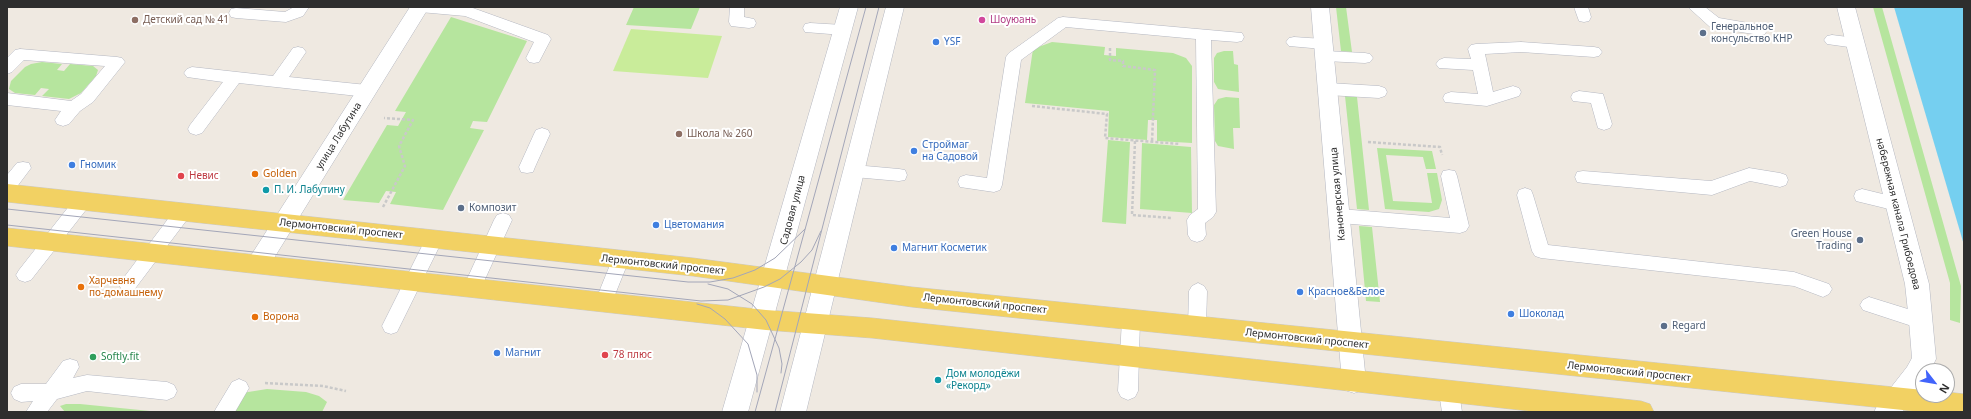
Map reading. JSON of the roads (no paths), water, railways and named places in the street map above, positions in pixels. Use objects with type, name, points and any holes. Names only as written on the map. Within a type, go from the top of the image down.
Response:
[{"type":"main road","name":"Лермонтовский проспект","points":[[7,193],[491,245],[774,278],[912,296],[1351,343],[1892,405],[1964,405]]},
{"type":"main road","points":[[7,237],[761,319],[872,328],[1354,382],[1450,402],[1641,412]]},
{"type":"street","name":"улица Лабутина","points":[[258,264],[420,7]]},
{"type":"street","name":"Садовая улица","points":[[735,412],[774,278],[849,7]]},
{"type":"street","points":[[793,412],[895,7]]},
{"type":"street","name":"Канонерская улица","points":[[1320,7],[1354,382]]},
{"type":"street","name":"набережная канала Грибоедова","points":[[1846,7],[1897,204],[1916,284],[1921,321],[1924,358],[1916,375],[1892,405]]},
{"type":"lane","points":[[236,13],[286,17],[298,12],[302,7]]},
{"type":"lane","points":[[420,7],[466,12],[543,39],[534,58]]},
{"type":"lane","points":[[737,7],[736,22],[749,23]]},
{"type":"lane","points":[[1695,7],[1715,23],[1760,30]]},
{"type":"lane","points":[[966,182],[994,185],[1014,56],[1063,22],[1236,37]]},
{"type":"lane","points":[[810,28],[843,30]]},
{"type":"lane","points":[[1196,228],[1207,212],[1203,34]]},
{"type":"lane","points":[[1832,40],[1856,43]]},
{"type":"lane","points":[[1294,42],[1324,50],[1365,58]]},
{"type":"lane","points":[[1487,100],[1476,49],[1521,47],[1594,52]]},
{"type":"lane","points":[[277,82],[298,52]]},
{"type":"lane","points":[[7,68],[20,54],[117,62],[87,98],[74,107],[63,120]]},
{"type":"lane","points":[[1444,64],[1479,65]]},
{"type":"lane","points":[[192,73],[367,91]]},
{"type":"lane","points":[[196,129],[235,77]]},
{"type":"lane","points":[[1328,89],[1379,92]]},
{"type":"lane","points":[[1451,98],[1487,100],[1508,92],[1513,92]]},
{"type":"lane","points":[[1580,97],[1597,98],[1604,124]]},
{"type":"lane","points":[[7,99],[74,107]]},
{"type":"lane","points":[[527,167],[542,134]]},
{"type":"lane","points":[[7,188],[24,168]]},
{"type":"lane","points":[[1340,216],[1460,226],[1446,169]]},
{"type":"lane","points":[[854,171],[899,175]]},
{"type":"lane","points":[[1583,177],[1712,188],[1749,174],[1780,180]]},
{"type":"lane","points":[[1525,195],[1541,251],[1794,279],[1823,289]]},
{"type":"lane","points":[[1862,196],[1897,204]]},
{"type":"lane","points":[[25,275],[83,201]]},
{"type":"lane","points":[[128,285],[183,212]]},
{"type":"lane","points":[[472,288],[502,220]]},
{"type":"lane","points":[[391,326],[434,239]]},
{"type":"lane","points":[[604,302],[620,260]]},
{"type":"lane","points":[[1197,327],[1198,290]]},
{"type":"lane","points":[[1869,305],[1921,321]]},
{"type":"lane","points":[[1128,391],[1131,320]]},
{"type":"lane","points":[[36,412],[70,366]]},
{"type":"lane","points":[[21,393],[51,392],[87,383],[167,391]]},
{"type":"lane","points":[[224,412],[239,388]]},
{"type":"water","points":[[1894,7],[1964,7],[1964,245]]},
{"type":"tram line","points":[[795,267],[866,7]]},
{"type":"tram line","points":[[775,412],[879,7]]},
{"type":"tram line","points":[[7,209],[688,282],[710,282],[733,278],[755,270],[775,258],[805,229]]},
{"type":"tram line","points":[[7,225],[701,301],[728,300],[739,296]]},
{"type":"tram line","points":[[795,267],[812,250],[821,231]]},
{"type":"tram line","points":[[739,296],[764,287],[780,279],[795,267]]},
{"type":"tram line","points":[[775,339],[795,267]]},
{"type":"tram line","points":[[708,284],[728,289],[739,296]]},
{"type":"tram line","points":[[739,296],[752,304],[766,320],[775,339]]},
{"type":"tram line","points":[[697,304],[710,308],[725,319],[748,344],[757,375],[757,392]]},
{"type":"tram line","points":[[755,412],[775,339]]},
{"type":"tram line","points":[[775,339],[779,348],[782,364],[781,373]]},
{"type":"place","name":"Детский сад № 41","points":[[135,20]]},
{"type":"place","name":"Шоуюань","points":[[982,20]]},
{"type":"place","name":"Генеральное консульство КНР","points":[[1703,33]]},
{"type":"place","name":"YSF","points":[[936,42]]},
{"type":"place","name":"Школа № 260","points":[[679,134]]},
{"type":"place","name":"Строймаг на Садовой","points":[[914,151]]},
{"type":"place","name":"Гномик","points":[[72,165]]},
{"type":"place","name":"Golden","points":[[255,174]]},
{"type":"place","name":"Невис","points":[[181,176]]},
{"type":"place","name":"П. И. Лабутину","points":[[266,190]]},
{"type":"place","name":"Композит","points":[[461,208]]},
{"type":"place","name":"Цветомания","points":[[656,225]]},
{"type":"place","name":"Green House Trading","points":[[1860,240]]},
{"type":"place","name":"Магнит Косметик","points":[[894,248]]},
{"type":"place","name":"Харчевня по-домашнему","points":[[81,287]]},
{"type":"place","name":"Красное&Белое","points":[[1300,292]]},
{"type":"place","name":"Шоколад","points":[[1511,314]]},
{"type":"place","name":"Ворона","points":[[255,317]]},
{"type":"place","name":"Regard","points":[[1664,326]]},
{"type":"place","name":"Магнит","points":[[497,353]]},
{"type":"place","name":"78 плюс","points":[[605,355]]},
{"type":"place","name":"Softly.fit","points":[[93,357]]},
{"type":"place","name":"Дом молодёжи «Рекорд»","points":[[938,380]]}]
